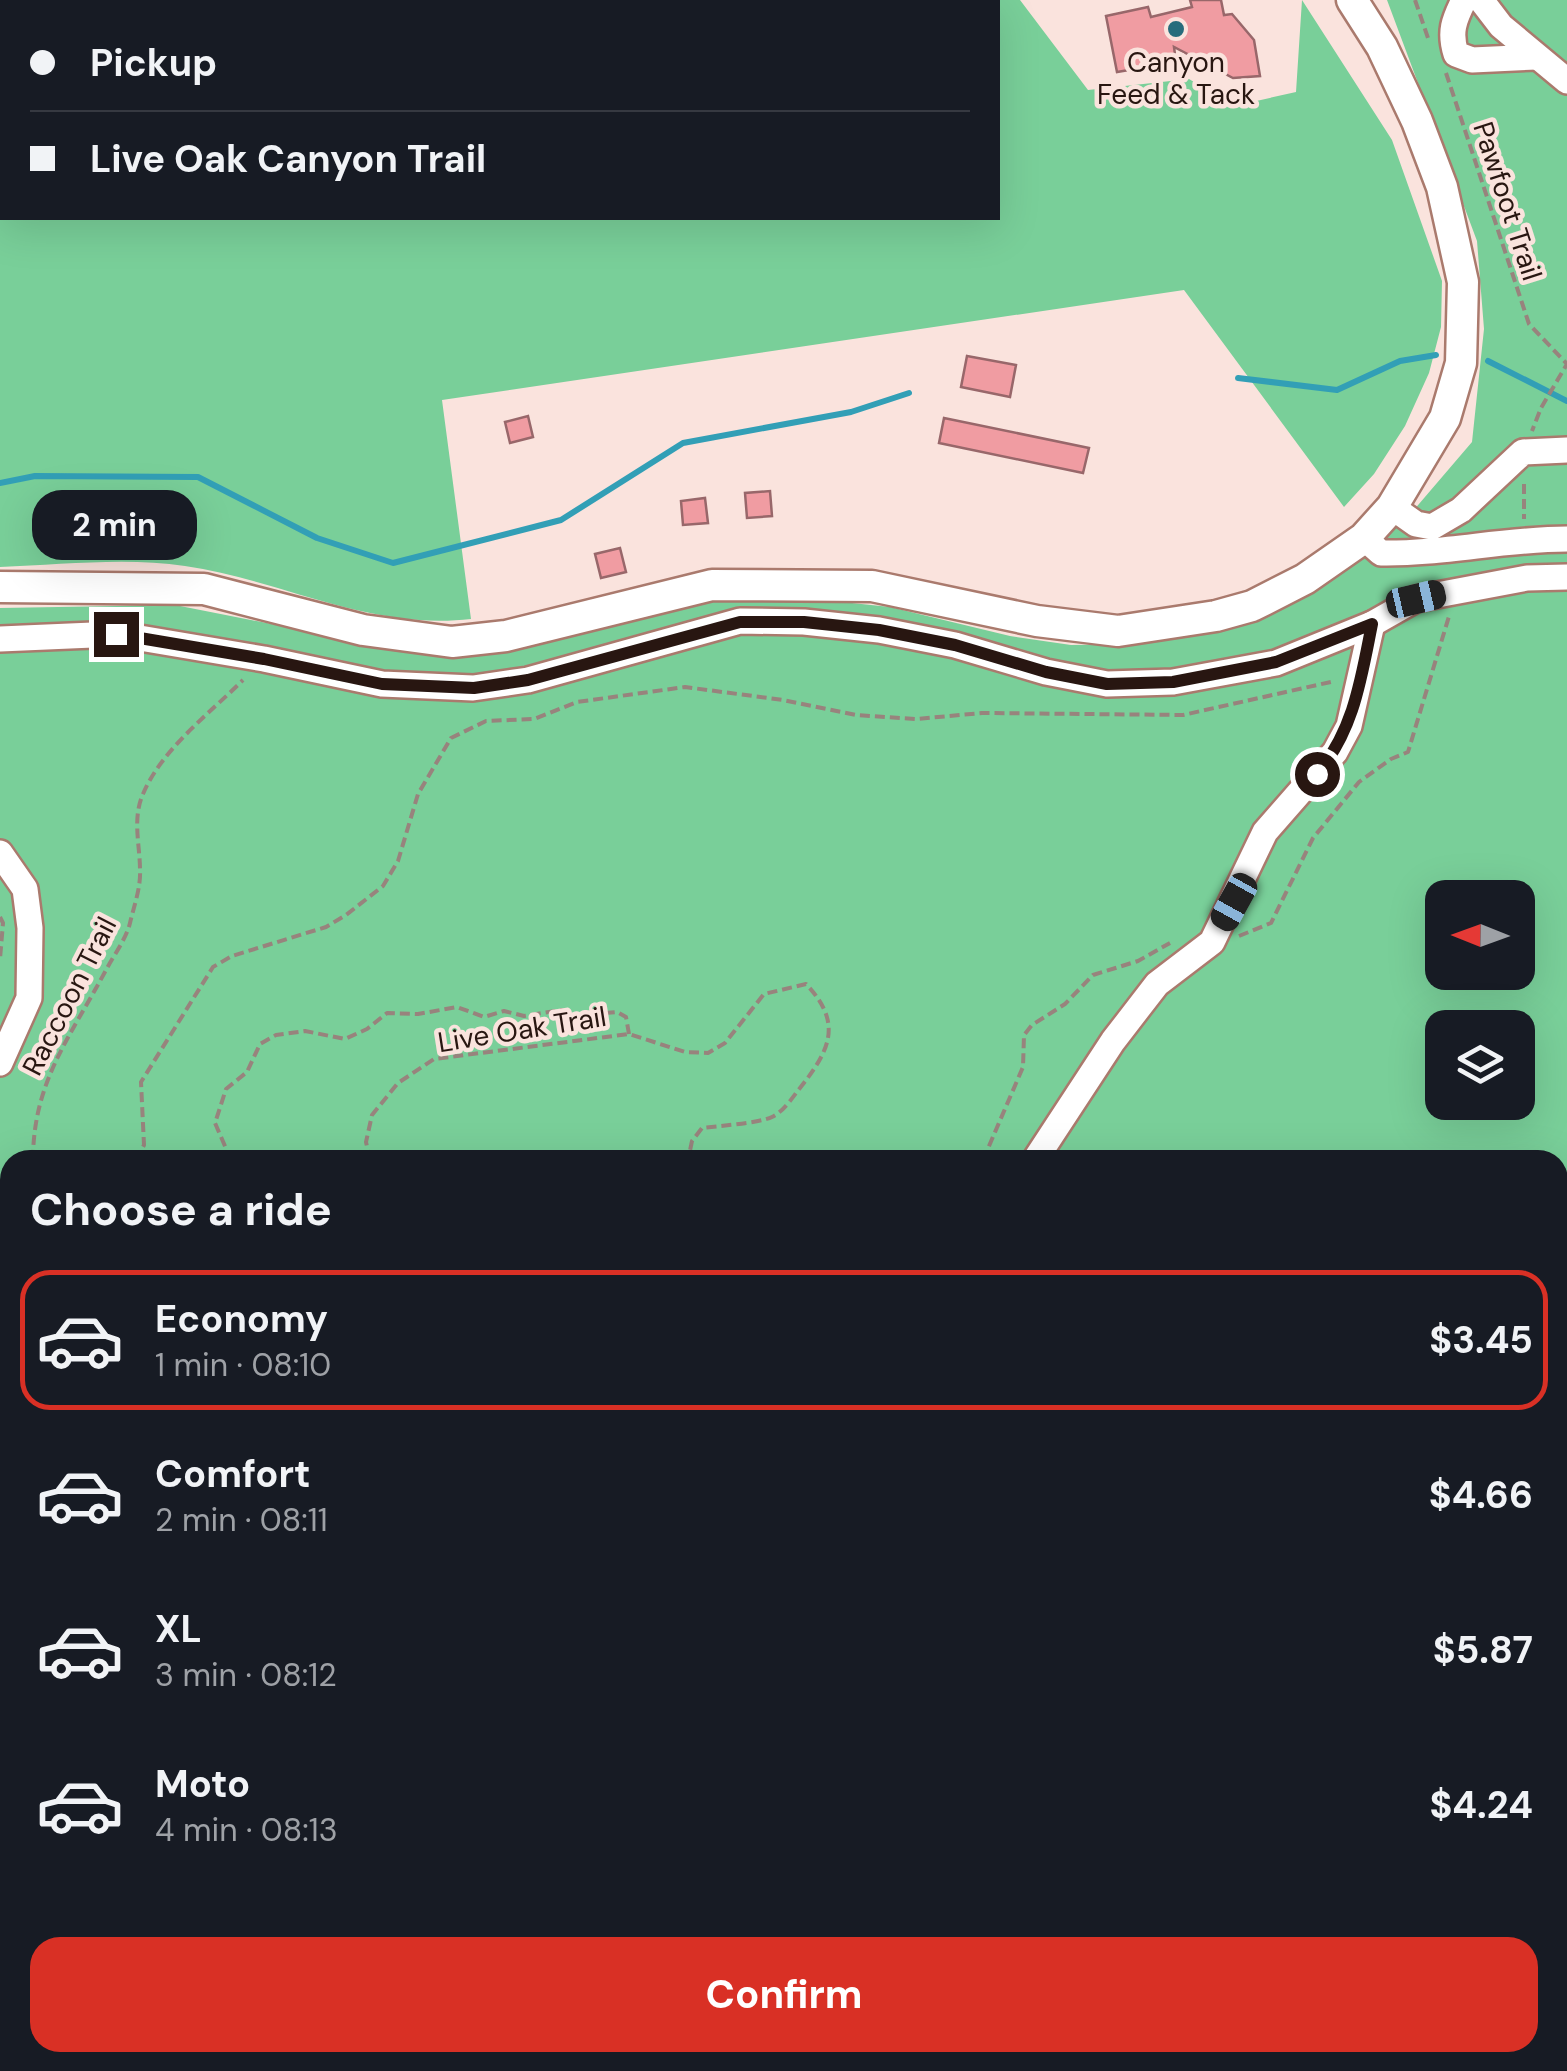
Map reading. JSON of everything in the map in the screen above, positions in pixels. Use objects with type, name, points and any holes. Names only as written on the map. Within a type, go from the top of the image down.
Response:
[{"type":"main road","points":[[0,586],[204,589],[363,630],[452,642],[506,636],[712,584],[872,586],[1037,620],[1118,630],[1216,616],[1252,606],[1305,579],[1364,538],[1398,496],[1445,418],[1461,363],[1463,282],[1442,187],[1417,121],[1382,47],[1352,0]]},
{"type":"street","points":[[1464,0],[1452,22],[1451,39],[1456,54],[1472,60],[1536,57]]},
{"type":"street","points":[[1480,0],[1501,26],[1567,81]]},
{"type":"street","points":[[1398,496],[1416,524],[1432,527],[1452,516],[1523,452],[1567,450]]},
{"type":"street","points":[[1452,516],[1458,547]]},
{"type":"street","points":[[1364,538],[1381,553],[1525,539],[1567,539]]},
{"type":"street","points":[[0,639],[116,634],[382,684],[474,688],[528,680],[740,622],[804,622],[879,630],[955,645],[1046,672],[1107,684],[1173,682],[1276,662],[1372,624],[1416,599],[1527,578],[1567,577]]},
{"type":"street","points":[[1042,1150],[1113,1041],[1157,984],[1212,942],[1265,832],[1336,752],[1349,726],[1372,624]]},
{"type":"street","points":[[0,853],[25,889],[30,928],[30,998],[0,1064]]},
{"type":"path","points":[[1415,0],[1434,49]]},
{"type":"path","name":"Pawfoot Trail","points":[[1442,66],[1529,324],[1567,364],[1541,408],[1523,452],[1524,516]]},
{"type":"path","name":"Raccoon Trail","points":[[34,1150],[39,1100],[66,1035],[89,1002],[129,928],[141,874],[137,822],[142,795],[170,752],[264,659]]},
{"type":"path","points":[[141,1150],[140,1082],[213,967],[232,956],[326,926],[346,916],[383,886],[398,861],[418,794],[451,738],[486,721],[534,720],[578,702],[686,688],[782,700],[856,715],[916,720],[982,713],[1184,715],[1341,680],[1360,683]]},
{"type":"path","points":[[0,917],[0,959]]},
{"type":"path","name":"Live Oak Trail","points":[[368,1150],[372,1115],[398,1084],[434,1059],[629,1034],[685,1052],[708,1053],[726,1043],[764,994],[806,984],[818,997],[828,1020],[829,1045],[783,1109],[770,1119],[702,1128],[690,1150]]},
{"type":"path","points":[[227,1150],[216,1123],[226,1089],[247,1072],[260,1044],[276,1036],[306,1031],[345,1039],[367,1029],[387,1013],[418,1014],[458,1008],[484,1017],[504,1011],[524,1016],[561,1010],[581,1015],[616,1012],[626,1017],[629,1034]]},
{"type":"green space","points":[[1000,0],[1020,0],[1088,90],[1189,79],[1234,106],[1296,92],[1302,0],[1392,140],[1442,281],[1441,327],[1429,373],[1405,426],[1374,474],[1344,507],[1184,290],[442,400],[471,619],[397,618],[221,573],[162,563],[0,567],[0,220],[1000,220]]},
{"type":"green space","points":[[1387,0],[1567,0],[1567,1150],[0,1150],[0,608],[175,605],[394,648],[700,597],[814,599],[890,607],[1010,636],[1071,645],[1142,644],[1215,631],[1335,576],[1407,518],[1472,442],[1484,329],[1477,241]]},
{"type":"building","name":"Canyon Feed & Tack","points":[[1190,0],[1221,0],[1224,15],[1232,14],[1254,40],[1260,76],[1233,78],[1174,47],[1176,62],[1117,72],[1106,16],[1148,7],[1151,17],[1192,7]]},
{"type":"building","points":[[967,356],[1016,365],[1010,397],[961,387]]},
{"type":"building","points":[[528,416],[533,437],[510,443],[505,422]]},
{"type":"building","points":[[944,418],[1089,448],[1083,473],[939,443]]},
{"type":"building","points":[[770,491],[772,516],[747,518],[745,493]]},
{"type":"building","points":[[705,498],[708,523],[683,525],[681,501]]},
{"type":"building","points":[[620,548],[626,572],[601,578],[595,554]]},
{"type":"waterway","points":[[1238,378],[1337,390],[1400,361],[1436,355]]},
{"type":"waterway","points":[[1488,361],[1567,401]]},
{"type":"waterway","points":[[0,483],[35,476],[198,477],[317,538],[393,563],[561,520],[683,443],[851,412],[909,393]]},
{"type":"place","name":"Canyon Feed & Tack","points":[[1176,29]]},
{"type":"route","points":[[116,634],[382,684],[474,688],[528,680],[740,622],[804,622],[879,630],[955,645],[1046,672],[1107,684],[1173,682],[1276,662],[1372,624],[1349,726],[1336,752],[1317,774]]}]
